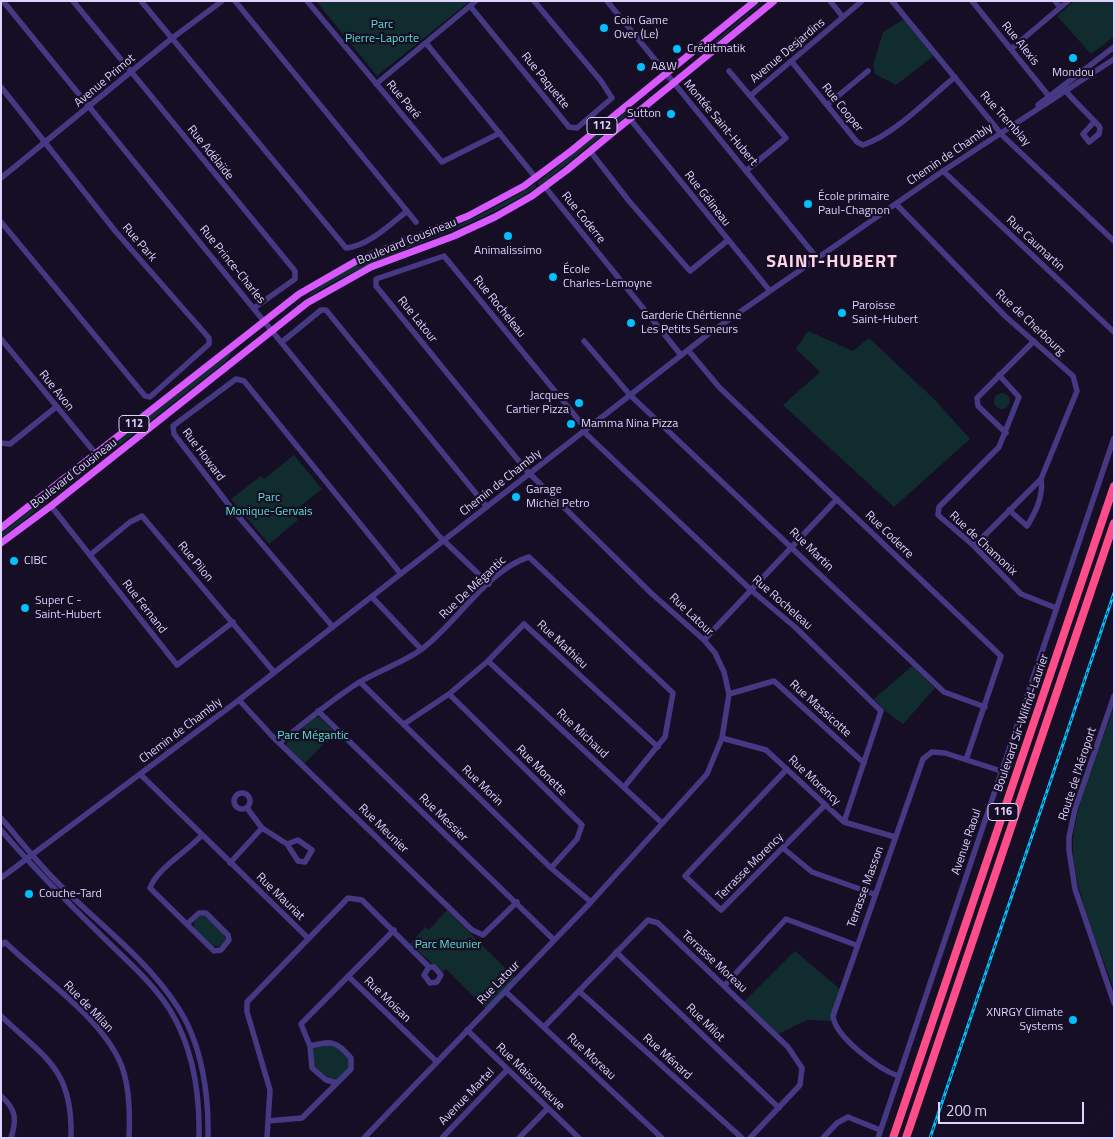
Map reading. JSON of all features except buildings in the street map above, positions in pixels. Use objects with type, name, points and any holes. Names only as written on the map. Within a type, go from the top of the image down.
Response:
[{"type":"highway","name":"Boulevard Sir-Wilfrid-Laurier","points":[[893,1138],[1114,486]]},
{"type":"highway","name":"Boulevard Sir-Wilfrid-Laurier","points":[[906,1138],[1114,523]]},
{"type":"main road","name":"Boulevard Cousineau","points":[[1,528],[264,320],[309,287],[350,264],[468,216],[500,200],[536,178],[755,1]]},
{"type":"main road","name":"Boulevard Cousineau","points":[[1,543],[51,506],[307,304],[350,278],[392,258],[475,227],[545,187],[774,1]]},
{"type":"street","name":"Rue Prince-Charles","points":[[3,1],[445,540],[489,584]]},
{"type":"street","name":"Rue Adélaïde","points":[[73,1],[297,275],[296,279],[254,308]]},
{"type":"street","points":[[141,1],[346,248],[365,241],[385,228],[406,210]]},
{"type":"street","name":"Avenue Primot","points":[[1,178],[171,39],[222,1]]},
{"type":"street","points":[[234,1],[416,222]]},
{"type":"street","name":"Rue Paré","points":[[307,1],[442,162],[500,134]]},
{"type":"street","points":[[376,84],[476,1]]},
{"type":"street","name":"Rue Paquette","points":[[470,6],[569,127],[574,129],[579,127],[612,98],[601,81],[534,1]]},
{"type":"street","name":"Montée Saint-Hubert","points":[[607,1],[817,258]]},
{"type":"street","points":[[830,1],[842,17]]},
{"type":"street","name":"Avenue Desjardins","points":[[750,96],[862,1]]},
{"type":"street","name":"Rue Tremblay","points":[[892,1],[1001,133],[1114,241]]},
{"type":"street","name":"Rue Alexis","points":[[972,1],[1051,98]]},
{"type":"street","points":[[1055,1],[1060,8]]},
{"type":"street","points":[[1011,49],[1068,1]]},
{"type":"street","points":[[426,43],[536,178]]},
{"type":"street","name":"Chemin de Chambly","points":[[1,878],[333,627],[681,355],[817,258],[1051,98],[1114,47]]},
{"type":"street","points":[[1107,52],[1113,60]]},
{"type":"street","name":"Chemin de Chambly","points":[[1051,98],[1066,91],[1113,60]]},
{"type":"street","name":"Rue Cooper","points":[[792,62],[858,142],[863,145],[870,143],[898,125],[955,77]]},
{"type":"street","points":[[729,71],[786,138],[747,170]]},
{"type":"street","points":[[827,105],[868,71]]},
{"type":"street","name":"Rue Park","points":[[1,87],[46,141],[116,232],[209,338],[208,346],[151,396],[145,396],[1,222]]},
{"type":"street","points":[[1066,91],[1094,122]]},
{"type":"street","name":"Rue Gélineau","points":[[630,119],[770,292]]},
{"type":"street","points":[[590,151],[629,201],[690,271],[727,241]]},
{"type":"street","name":"Rue Caumartin","points":[[943,171],[1114,332]]},
{"type":"street","name":"Rue Coderre","points":[[545,187],[681,355]]},
{"type":"street","name":"Rue de Cherbourg","points":[[896,204],[1005,316],[1073,376],[1077,391],[1041,480],[974,546]]},
{"type":"street","name":"Rue Rocheleau","points":[[375,282],[376,279],[444,256],[585,430],[751,590],[795,627],[881,711],[844,822]]},
{"type":"street","name":"Rue Latour","points":[[364,1138],[591,902],[707,774],[722,738],[729,694],[724,672],[714,653],[704,640],[651,593],[530,474],[375,282]]},
{"type":"street","points":[[282,342],[321,310],[326,310],[487,507]]},
{"type":"street","name":"Rue Avon","points":[[1,339],[96,454]]},
{"type":"street","name":"Rue Martin","points":[[584,341],[630,395],[792,546],[944,692],[985,707]]},
{"type":"street","points":[[1006,433],[977,404],[978,395],[1034,341]]},
{"type":"street","name":"Rue Coderre","points":[[688,350],[718,387],[837,498],[1001,656],[966,760]]},
{"type":"street","name":"Rue de Chamonix","points":[[1000,375],[1019,397],[1006,433],[999,447],[939,506],[938,515],[974,546],[1021,594],[1056,608]]},
{"type":"street","name":"Rue Howard","points":[[333,627],[232,509],[172,430],[173,426],[217,392],[236,379],[240,379],[401,574]]},
{"type":"street","points":[[1,444],[10,444],[56,407]]},
{"type":"street","name":"Avenue Raoul","points":[[878,1138],[1114,438]]},
{"type":"street","name":"Rue de Cherbourg","points":[[1009,510],[1028,526],[1034,516],[1043,490],[1041,480]]},
{"type":"street","points":[[704,640],[837,498]]},
{"type":"street","name":"Rue Fernand","points":[[51,506],[177,665],[233,622]]},
{"type":"street","name":"Rue Pilon","points":[[90,555],[130,522],[142,516],[274,672]]},
{"type":"street","name":"Rue De Mégantic","points":[[279,743],[318,711],[360,682],[421,649],[517,560],[529,557],[673,693],[665,738],[624,787]]},
{"type":"street","points":[[372,596],[421,649]]},
{"type":"street","name":"Rue Mathieu","points":[[404,724],[449,694],[488,661],[524,624],[658,747]]},
{"type":"street","name":"Rue Michaud","points":[[488,661],[662,823]]},
{"type":"street","name":"Rue Massicotte","points":[[729,694],[774,680],[864,763]]},
{"type":"street","name":"Rue Morin","points":[[360,682],[551,868],[591,902]]},
{"type":"street","name":"Rue Monette","points":[[449,694],[582,825],[577,839],[551,868]]},
{"type":"street","name":"Route de l'Aéroport","points":[[1114,696],[1075,809],[1069,836],[1069,850],[1075,889],[1114,1003]]},
{"type":"street","name":"Rue Meunier","points":[[238,700],[279,743],[472,930],[483,936],[517,902]]},
{"type":"street","name":"Rue Messier","points":[[318,711],[517,902],[554,940]]},
{"type":"street","name":"Rue Morency","points":[[722,738],[766,750],[844,822],[895,837]]},
{"type":"street","name":"Terrasse Masson","points":[[898,1076],[868,1058],[839,1031],[833,1021],[856,945],[923,759],[932,752],[945,753],[1001,771]]},
{"type":"street","name":"Terrasse Morency","points":[[787,769],[685,876],[721,910],[825,805]]},
{"type":"street","name":"Rue Mauriat","points":[[140,774],[308,938],[348,898],[362,900],[394,930],[429,968]]},
{"type":"street","points":[[247,808],[262,828],[287,844]]},
{"type":"street","points":[[1,818],[56,882],[146,967],[178,1008],[192,1039],[204,1078],[209,1116],[208,1138]]},
{"type":"street","points":[[230,863],[262,828]]},
{"type":"street","points":[[1,830],[26,860],[140,974],[170,1010],[184,1040],[192,1064],[198,1101],[199,1138]]},
{"type":"street","points":[[187,924],[199,913],[206,913],[228,935],[229,940],[221,950],[214,951],[150,888],[154,878],[190,849],[202,835]]},
{"type":"street","points":[[783,848],[812,872],[874,894]]},
{"type":"street","points":[[724,986],[786,919],[856,945]]},
{"type":"street","name":"Terrasse Moreau","points":[[544,1027],[648,920],[658,923],[788,1047],[802,1068],[800,1086],[750,1138]]},
{"type":"street","name":"Rue Moisan","points":[[394,930],[348,976],[436,1062]]},
{"type":"street","points":[[267,1138],[270,1090],[247,1012],[247,1002],[308,938]]},
{"type":"street","name":"Rue de Milan","points":[[1,945],[5,942],[48,980],[85,1015],[108,1042],[124,1073],[130,1114],[129,1138]]},
{"type":"street","name":"Rue Milot","points":[[616,952],[779,1108]]},
{"type":"street","points":[[338,1083],[326,1080],[312,1068],[310,1046],[302,1024],[348,976]]},
{"type":"street","name":"Rue Ménard","points":[[579,991],[742,1138]]},
{"type":"street","name":"Rue Moreau","points":[[506,992],[662,1138]]},
{"type":"street","points":[[1,1016],[46,1057],[62,1078],[70,1098],[71,1138]]},
{"type":"street","name":"Rue Maisonneuve","points":[[467,1030],[579,1138]]},
{"type":"street","points":[[268,1121],[302,1118],[351,1069],[351,1058],[342,1047],[330,1041],[310,1046]]},
{"type":"street","name":"Avenue Martel","points":[[442,1138],[507,1070]]},
{"type":"street","points":[[1,1096],[10,1104],[15,1112],[16,1124],[11,1138]]},
{"type":"street","points":[[519,1138],[548,1108]]},
{"type":"street","points":[[823,1138],[837,1123],[848,1117],[880,1130]]},
{"type":"green space","name":"Parc Pierre-Laporte","points":[[316,1],[470,1],[377,76]]},
{"type":"green space","points":[[764,1],[714,45],[712,44]]},
{"type":"green space","points":[[1074,1],[1114,1],[1114,37],[1091,54],[1057,16]]},
{"type":"green space","points":[[906,18],[936,54],[896,85],[875,74],[873,65],[883,32]]},
{"type":"green space","points":[[628,110],[629,112],[621,120],[539,186],[537,183]]},
{"type":"green space","points":[[535,184],[537,187],[482,217],[366,266],[310,296],[309,294],[323,283],[355,266],[464,223]]},
{"type":"green space","points":[[808,331],[853,351],[869,338],[935,400],[970,439],[894,507],[783,405],[820,372],[796,349]]},
{"type":"green space","points":[[231,352],[225,362],[1,538],[1,535],[7,529]]},
{"type":"green space","points":[[1002,393],[1010,401],[1002,409],[994,401]]},
{"type":"green space","name":"Parc Monique-Gervais","points":[[294,455],[322,489],[293,512],[298,520],[269,544],[231,499],[261,476],[264,479]]},
{"type":"green space","points":[[912,666],[935,688],[903,724],[884,710],[874,699]]},
{"type":"green space","points":[[1114,707],[1114,990],[1081,897],[1073,842],[1083,793]]},
{"type":"green space","name":"Parc Mégantic","points":[[315,717],[319,717],[335,732],[304,764],[286,746],[287,742]]},
{"type":"green space","name":"Parc Meunier","points":[[447,910],[515,978],[486,1009],[446,969],[442,972],[410,944],[425,927],[429,930]]},
{"type":"green space","points":[[199,916],[205,916],[224,934],[226,940],[220,946],[213,946],[194,929],[194,922]]},
{"type":"green space","points":[[795,951],[841,990],[833,1021],[807,1020],[776,1035],[743,1003]]},
{"type":"green space","points":[[330,1041],[351,1058],[351,1069],[337,1083],[326,1080],[312,1068],[310,1046]]},
{"type":"waterway","points":[[1075,1138],[1114,1104]]},
{"type":"railway","points":[[930,1138],[1114,593]]},
{"type":"place","name":"Coin Game Over (Le)","points":[[604,28]]},
{"type":"place","name":"Créditmatik","points":[[677,49]]},
{"type":"place","name":"Mondou","points":[[1073,58]]},
{"type":"place","name":"A&W","points":[[641,67]]},
{"type":"place","name":"Sutton","points":[[671,114]]},
{"type":"place","name":"École primaire Paul-Chagnon","points":[[808,204]]},
{"type":"place","name":"Animalissimo","points":[[508,236]]},
{"type":"place","name":"École Charles-Lemoyne","points":[[553,277]]},
{"type":"place","name":"Paroisse Saint-Hubert","points":[[842,313]]},
{"type":"place","name":"Garderie Chértienne Les Petits Semeurs","points":[[631,323]]},
{"type":"place","name":"Jacques Cartier Pizza","points":[[579,403]]},
{"type":"place","name":"Mamma Nina Pizza","points":[[571,424]]},
{"type":"place","name":"Garage Michel Petro","points":[[516,497]]},
{"type":"place","name":"CIBC","points":[[14,561]]},
{"type":"place","name":"Super C - Saint-Hubert","points":[[25,608]]},
{"type":"place","name":"Couche-Tard","points":[[29,894]]},
{"type":"place","name":"XNRGY Climate Systems","points":[[1073,1020]]},
{"type":"district","name":"SAINT-HUBERT","points":[[832,263]]}]
